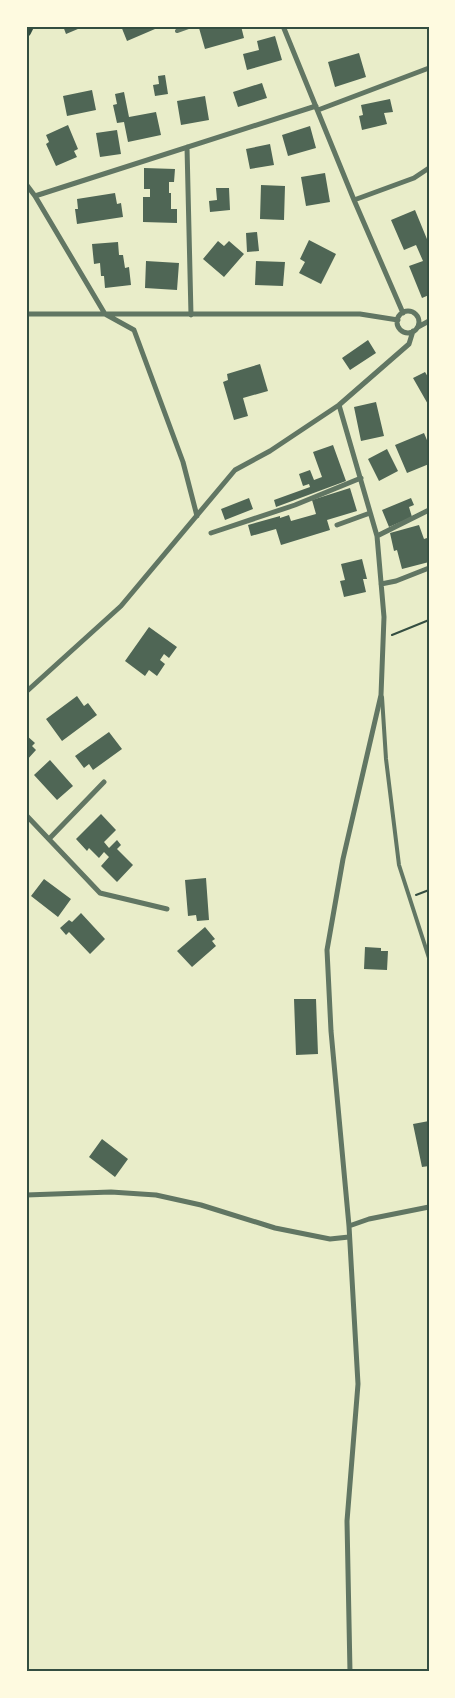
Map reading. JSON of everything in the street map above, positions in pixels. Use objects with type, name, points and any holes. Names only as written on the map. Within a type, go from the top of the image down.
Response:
[{"type":"main road","points":[[26,32],[29,26]]},
{"type":"street","points":[[283,26],[354,200],[403,313]]},
{"type":"street","points":[[35,196],[317,108],[429,68]]},
{"type":"street","points":[[187,148],[191,315]]},
{"type":"street","points":[[354,200],[414,178],[429,168]]},
{"type":"street","points":[[26,184],[105,314],[134,330],[182,462],[197,516]]},
{"type":"street","points":[[418,326],[415,314],[409,312],[403,313],[398,320],[400,330],[407,333],[429,321]]},
{"type":"street","points":[[26,314],[360,314],[398,320]]},
{"type":"street","points":[[26,692],[121,606],[235,470],[270,451],[339,405],[410,344],[413,331]]},
{"type":"street","points":[[339,405],[377,536],[384,617],[381,695],[343,859],[327,950],[331,1031],[350,1237],[358,1384],[347,1521],[350,1672]]},
{"type":"street","points":[[211,533],[295,506],[360,478]]},
{"type":"street","points":[[377,536],[429,510]]},
{"type":"street","points":[[337,525],[370,513]]},
{"type":"street","points":[[381,584],[396,581],[429,568]]},
{"type":"street","points":[[48,839],[104,782]]},
{"type":"street","points":[[26,815],[100,893],[166,909]]},
{"type":"street","points":[[26,1195],[111,1192],[156,1195],[201,1205],[275,1228],[330,1239],[350,1237]]},
{"type":"street","points":[[349,1226],[369,1219],[428,1208]]},
{"type":"lane","points":[[177,32],[191,26]]},
{"type":"lane","points":[[381,695],[386,759],[399,865],[429,958]]},
{"type":"path","points":[[384,638],[429,620]]},
{"type":"path","points":[[409,898],[429,890]]},
{"type":"building","points":[[63,26],[85,26],[66,34]]},
{"type":"building","points":[[121,26],[154,26],[155,29],[127,41]]},
{"type":"building","points":[[204,26],[241,26],[244,38],[205,49],[199,28]]},
{"type":"building","points":[[275,36],[282,60],[247,70],[243,54],[259,50],[257,41]]},
{"type":"building","points":[[359,53],[366,77],[335,87],[328,62]]},
{"type":"building","points":[[165,75],[168,94],[155,96],[153,85],[159,84],[158,76]]},
{"type":"building","points":[[262,83],[267,98],[238,107],[233,92]]},
{"type":"building","points":[[92,90],[96,110],[67,116],[63,96]]},
{"type":"building","points":[[124,92],[129,117],[156,112],[161,135],[128,142],[124,122],[117,123],[113,105],[117,104],[115,94]]},
{"type":"building","points":[[205,96],[209,120],[181,125],[177,101]]},
{"type":"building","points":[[390,99],[393,112],[384,113],[387,124],[362,130],[359,116],[363,115],[361,105]]},
{"type":"building","points":[[68,125],[78,149],[74,151],[77,157],[56,166],[46,144],[49,142],[46,135]]},
{"type":"building","points":[[310,126],[316,148],[288,156],[282,135]]},
{"type":"building","points":[[117,130],[121,154],[100,157],[96,133]]},
{"type":"building","points":[[270,144],[274,165],[250,169],[246,149]]},
{"type":"building","points":[[144,168],[175,169],[174,182],[169,182],[169,193],[171,193],[171,209],[177,209],[177,223],[143,222],[143,197],[150,197],[150,189],[144,189]]},
{"type":"building","points":[[325,173],[330,202],[306,206],[301,177]]},
{"type":"building","points":[[261,185],[285,186],[284,220],[260,219]]},
{"type":"building","points":[[216,188],[229,188],[230,210],[210,212],[209,201],[217,200]]},
{"type":"building","points":[[115,193],[117,204],[121,203],[123,217],[77,224],[75,209],[78,209],[77,199]]},
{"type":"building","points":[[415,210],[429,244],[429,295],[422,298],[409,266],[423,261],[416,245],[404,250],[391,220]]},
{"type":"building","points":[[257,232],[259,251],[247,252],[246,233]]},
{"type":"building","points":[[309,240],[336,254],[321,284],[299,273],[305,262],[300,259]]},
{"type":"building","points":[[218,241],[224,246],[229,241],[244,254],[224,277],[203,259]]},
{"type":"building","points":[[118,242],[119,255],[123,255],[125,268],[129,267],[131,285],[105,288],[104,276],[101,276],[100,263],[94,264],[92,244]]},
{"type":"building","points":[[146,261],[179,263],[177,290],[145,288]]},
{"type":"building","points":[[256,261],[285,262],[283,286],[255,285]]},
{"type":"building","points":[[368,340],[376,353],[350,370],[342,358]]},
{"type":"building","points":[[260,364],[268,391],[243,398],[248,416],[234,420],[223,382],[228,380],[227,374]]},
{"type":"building","points":[[425,372],[429,377],[429,406],[413,378]]},
{"type":"building","points":[[376,402],[384,436],[361,441],[354,407]]},
{"type":"building","points":[[424,433],[429,445],[429,464],[407,473],[395,445]]},
{"type":"building","points":[[333,445],[346,481],[276,507],[274,500],[310,487],[309,484],[303,486],[299,474],[310,470],[314,480],[322,477],[313,452]]},
{"type":"building","points":[[387,449],[398,471],[379,481],[368,459]]},
{"type":"building","points":[[350,488],[357,511],[327,520],[330,530],[281,545],[276,529],[251,536],[248,525],[280,516],[280,518],[289,515],[291,521],[316,514],[312,500]]},
{"type":"building","points":[[249,498],[253,509],[225,520],[221,509]]},
{"type":"building","points":[[411,498],[414,505],[409,507],[412,517],[389,527],[382,510]]},
{"type":"building","points":[[419,525],[424,539],[427,538],[429,544],[429,562],[402,569],[397,550],[394,551],[390,533]]},
{"type":"building","points":[[362,559],[367,579],[363,579],[366,592],[344,597],[340,581],[345,580],[341,564]]},
{"type":"building","points":[[149,627],[177,647],[169,658],[164,654],[160,660],[165,664],[157,676],[149,670],[145,676],[125,661]]},
{"type":"building","points":[[77,696],[84,706],[88,703],[97,715],[62,741],[46,719]]},
{"type":"building","points":[[109,732],[122,749],[93,770],[89,764],[84,768],[75,756]]},
{"type":"building","points":[[26,735],[35,743],[32,746],[36,750],[26,761]]},
{"type":"building","points":[[50,760],[73,786],[57,800],[34,775]]},
{"type":"building","points":[[101,814],[116,830],[104,842],[109,848],[117,840],[121,845],[117,849],[133,865],[117,882],[101,866],[109,857],[104,852],[99,858],[89,848],[87,851],[76,839]]},
{"type":"building","points":[[206,878],[209,920],[197,921],[196,915],[188,916],[185,880]]},
{"type":"building","points":[[44,879],[71,899],[58,917],[31,896]]},
{"type":"building","points":[[81,913],[105,939],[90,954],[69,932],[66,935],[60,928],[69,920],[72,922]]},
{"type":"building","points":[[205,927],[215,939],[212,941],[216,946],[192,967],[177,951]]},
{"type":"building","points":[[365,947],[381,948],[381,951],[388,951],[387,970],[364,969]]},
{"type":"building","points":[[294,999],[316,999],[318,1054],[296,1055]]},
{"type":"building","points":[[429,1121],[429,1166],[422,1167],[413,1124]]},
{"type":"building","points":[[102,1139],[128,1159],[115,1177],[89,1157]]}]
